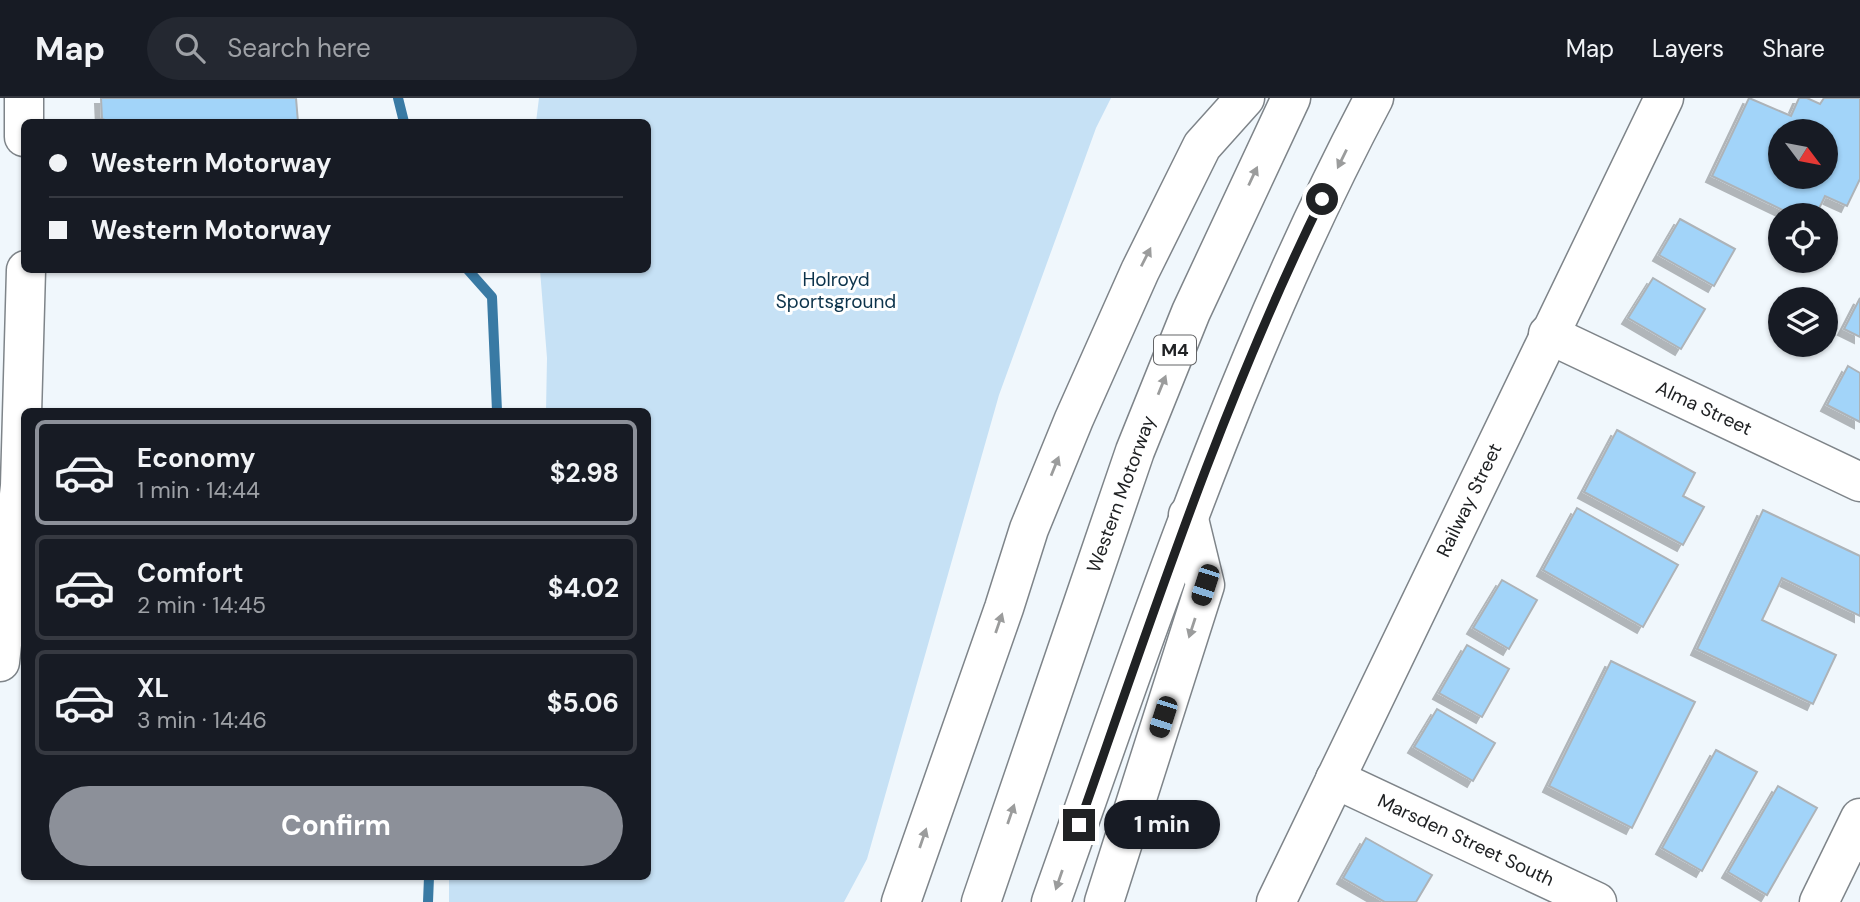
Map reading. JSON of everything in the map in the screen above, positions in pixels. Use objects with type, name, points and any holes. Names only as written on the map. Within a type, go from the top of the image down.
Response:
[{"type":"main road","points":[[24,98],[24,119]]},
{"type":"main road","points":[[901,902],[1029,529],[1074,419],[1140,271],[1202,146],[1245,98]]},
{"type":"main road","name":"Western Motorway","points":[[981,902],[1135,452],[1191,312],[1291,98]]},
{"type":"main road","points":[[1051,902],[1188,515],[1222,428],[1313,218],[1374,98]]},
{"type":"main road","name":"Railway Street","points":[[1276,902],[1664,98]]},
{"type":"main road","points":[[22,408],[26,273]]},
{"type":"main road","name":"Alma Street","points":[[1548,334],[1860,482]]},
{"type":"main road","points":[[0,662],[20,486],[21,450]]},
{"type":"main road","points":[[1104,902],[1205,585],[1188,515]]},
{"type":"main road","name":"Marsden Street South","points":[[1335,779],[1597,902]]},
{"type":"main road","points":[[1819,902],[1860,818]]},
{"type":"green space","name":"Holroyd Sportsground","points":[[539,98],[1111,98],[1096,128],[999,395],[867,859],[844,902],[449,902],[449,880],[651,880],[651,408],[546,408],[547,358],[540,273],[651,273],[651,119],[536,119]]},
{"type":"building","points":[[101,98],[296,98],[298,119],[102,119]]},
{"type":"building","points":[[1749,98],[1791,116],[1799,98],[1807,98],[1820,104],[1824,98],[1860,98],[1860,179],[1847,206],[1825,196],[1822,203],[1768,203],[1712,176]]},
{"type":"building","points":[[1680,219],[1735,249],[1714,286],[1659,255]]},
{"type":"building","points":[[1653,278],[1705,309],[1681,349],[1628,318]]},
{"type":"building","points":[[1860,298],[1860,337],[1844,329]]},
{"type":"building","points":[[1848,366],[1860,373],[1860,422],[1827,405]]},
{"type":"building","points":[[1617,430],[1695,473],[1683,496],[1704,507],[1683,545],[1584,492]]},
{"type":"building","points":[[1577,508],[1678,565],[1643,627],[1543,570]]},
{"type":"building","points":[[1763,510],[1860,556],[1860,616],[1782,578],[1762,620],[1836,655],[1813,704],[1697,649]]},
{"type":"building","points":[[1502,580],[1537,600],[1509,649],[1473,628]]},
{"type":"building","points":[[1467,645],[1509,669],[1482,717],[1439,693]]},
{"type":"building","points":[[1611,661],[1695,702],[1632,828],[1549,786]]},
{"type":"building","points":[[1437,709],[1495,743],[1473,781],[1414,747]]},
{"type":"building","points":[[1716,750],[1757,772],[1702,871],[1662,848]]},
{"type":"building","points":[[1778,786],[1817,808],[1767,895],[1728,872]]},
{"type":"building","points":[[1366,838],[1432,875],[1416,902],[1385,902],[1343,878]]},
{"type":"waterway","points":[[398,98],[403,119]]},
{"type":"waterway","points":[[471,273],[492,297],[497,408]]},
{"type":"waterway","points":[[428,902],[429,880]]},
{"type":"route","points":[[1079,825],[1188,515],[1274,304],[1322,199]]}]
